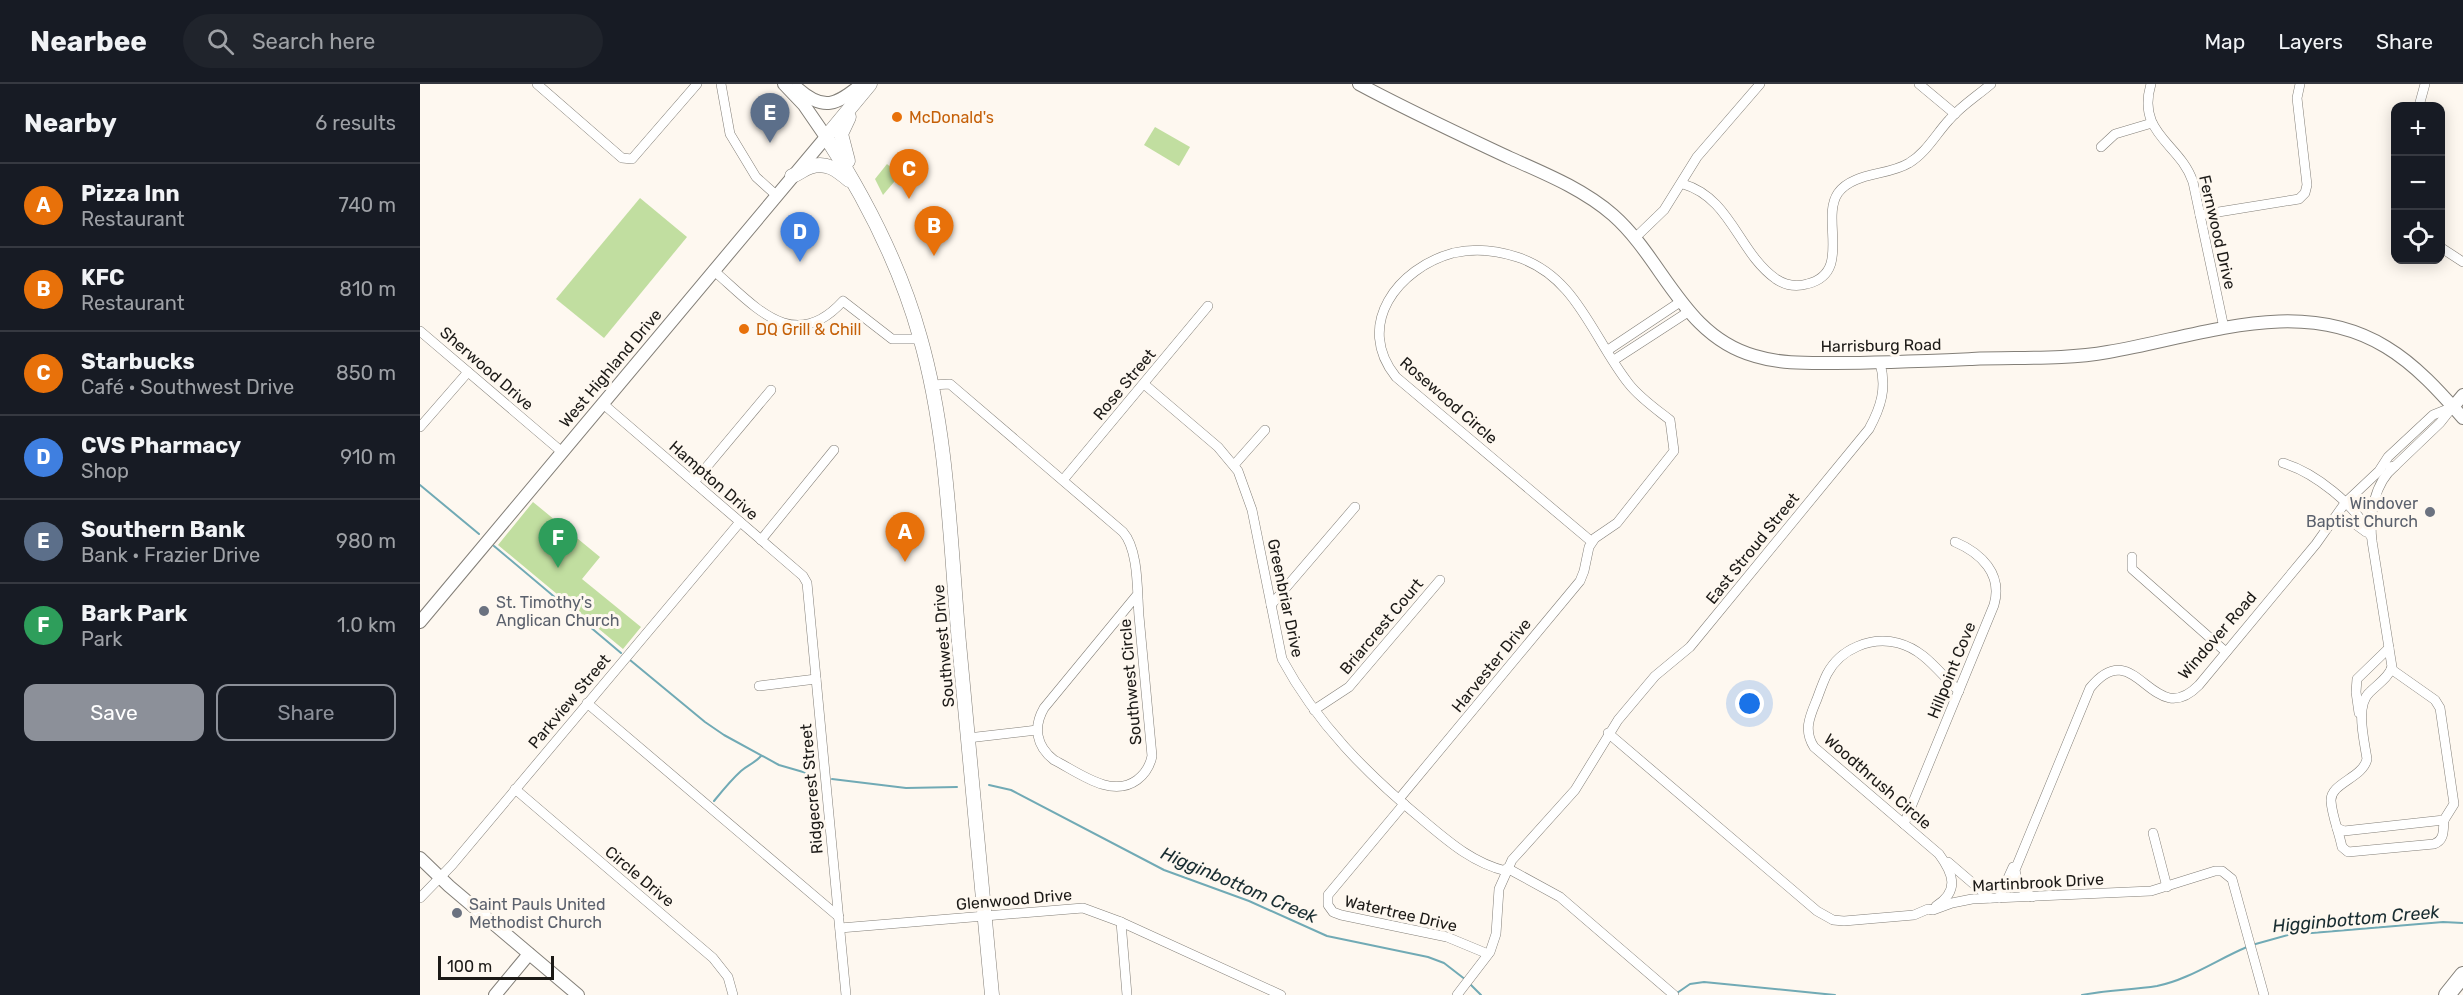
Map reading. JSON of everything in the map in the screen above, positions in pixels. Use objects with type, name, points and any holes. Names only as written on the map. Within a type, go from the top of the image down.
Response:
[{"type":"highway","points":[[2447,995],[2463,975]]},
{"type":"main road","points":[[784,84],[804,105],[826,137],[870,84]]},
{"type":"main road","points":[[792,84],[822,105],[838,101],[862,84]]},
{"type":"main road","name":"Harrisburg Road","points":[[1359,84],[1564,183],[1604,207],[1636,237],[1688,312],[1716,338],[1754,356],[1792,363],[1880,363],[2074,356],[2145,345],[2224,328],[2269,321],[2296,320],[2351,331],[2380,344],[2424,376],[2463,418]]},
{"type":"main road","points":[[855,102],[841,134],[856,186]]},
{"type":"main road","name":"West Highland Drive","points":[[420,622],[826,137]]},
{"type":"main road","name":"Southwest Drive","points":[[826,137],[856,186],[885,242],[921,339],[931,385],[940,438],[992,995]]},
{"type":"main road","points":[[792,176],[811,167],[825,166],[836,170],[856,186]]},
{"type":"main road","name":"Windover Road","points":[[2453,406],[2463,395]]},
{"type":"main road","points":[[422,858],[439,876],[578,995]]},
{"type":"main road","points":[[495,995],[529,954]]},
{"type":"street","points":[[537,84],[622,158],[628,160],[632,159],[697,84]]},
{"type":"street","points":[[721,84],[730,134],[756,177],[776,195]]},
{"type":"street","points":[[1636,237],[1664,210],[1683,184],[1697,157],[1760,84]]},
{"type":"street","points":[[1919,84],[1955,114]]},
{"type":"street","points":[[1683,184],[1714,201],[1728,217],[1754,259],[1776,279],[1792,286],[1809,284],[1822,276],[1831,262],[1834,204],[1839,192],[1851,182],[1900,168],[1911,162],[1955,114],[1991,84]]},
{"type":"street","points":[[2101,147],[2115,134],[2152,123],[2148,101],[2151,84]]},
{"type":"street","points":[[2200,215],[2299,199],[2305,193],[2307,185],[2297,98],[2300,84]]},
{"type":"street","points":[[2421,102],[2426,84]]},
{"type":"street","name":"Fernwood Drive","points":[[2152,123],[2159,136],[2178,156],[2191,176],[2224,328]]},
{"type":"street","name":"Rosewood Circle","points":[[1489,250],[1529,261],[1559,280],[1575,299],[1608,350],[1633,389],[1670,420],[1674,451],[1617,523],[1592,542],[1396,377],[1384,358],[1379,322],[1382,310],[1399,286],[1427,264],[1455,253],[1489,250]]},
{"type":"street","points":[[2445,250],[2463,262]]},
{"type":"street","points":[[713,270],[770,319],[782,324],[811,324],[843,301],[892,339],[921,339]]},
{"type":"street","points":[[1608,350],[1680,302]]},
{"type":"street","name":"Rose Street","points":[[1063,480],[1208,306]]},
{"type":"street","points":[[1614,360],[1688,312]]},
{"type":"street","name":"Sherwood Drive","points":[[420,331],[562,452]]},
{"type":"street","name":"East Stroud Street","points":[[1457,995],[1481,967],[1488,954],[1496,934],[1497,899],[1506,870],[1516,854],[1575,790],[1608,733],[1655,676],[1696,640],[1869,429],[1880,409],[1883,396],[1884,383],[1880,363]]},
{"type":"street","points":[[420,428],[468,372]]},
{"type":"street","name":"Southwest Circle","points":[[931,385],[950,384],[1128,538],[1133,551],[1152,756],[1148,769],[1130,784],[1119,788],[1109,787],[1054,760],[1041,746],[1037,730]]},
{"type":"street","name":"Greenbriar Drive","points":[[1144,384],[1218,447],[1234,465],[1250,501],[1282,659],[1291,677],[1314,710],[1358,763],[1401,802],[1465,854],[1506,870],[1560,897],[1671,993]]},
{"type":"street","points":[[694,482],[771,390]]},
{"type":"street","name":"Hampton Drive","points":[[602,403],[805,580]]},
{"type":"street","name":"Windover Road","points":[[2379,471],[2395,466],[2440,423],[2453,406]]},
{"type":"street","name":"Windover Road","points":[[2032,897],[2019,887],[2015,873],[2028,835],[2090,688],[2097,680],[2110,672],[2125,671],[2136,676],[2162,697],[2178,700],[2195,689],[2345,503],[2379,471],[2388,457],[2433,415],[2453,406]]},
{"type":"street","points":[[1234,465],[1264,430]]},
{"type":"street","points":[[761,540],[834,450]]},
{"type":"street","points":[[2283,462],[2300,468],[2345,503],[2363,520],[2371,537]]},
{"type":"street","points":[[2360,713],[2368,692],[2384,680],[2391,669],[2371,537],[2374,502],[2387,472],[2395,466]]},
{"type":"street","points":[[1271,605],[1355,507]]},
{"type":"street","points":[[2330,523],[2343,520],[2356,523],[2371,537]]},
{"type":"street","name":"Parkview Street","points":[[420,898],[452,865],[740,522]]},
{"type":"street","name":"Harvester Drive","points":[[1401,802],[1580,581],[1592,542]]},
{"type":"street","name":"Hillpoint Cove","points":[[1904,824],[1994,605],[1997,592],[1995,579],[1988,566],[1972,549],[1955,542]]},
{"type":"street","points":[[2132,557],[2133,569],[2226,652]]},
{"type":"street","name":"Ridgecrest Street","points":[[805,580],[846,995]]},
{"type":"street","name":"Briarcrest Court","points":[[1314,710],[1349,687],[1440,580]]},
{"type":"street","points":[[968,738],[1037,730],[1038,720],[1044,708],[1137,595]]},
{"type":"street","name":"Woodthrush Circle","points":[[1959,691],[1918,651],[1893,642],[1872,642],[1852,649],[1842,656],[1827,674],[1808,723],[1809,740],[1814,747],[1939,854],[1995,898]]},
{"type":"street","points":[[2389,648],[2359,675],[2356,687],[2367,759],[2362,770],[2334,790],[2332,795],[2337,828],[2344,849],[2348,852],[2439,842],[2443,836],[2444,820],[2451,811],[2454,801],[2441,710],[2435,700],[2391,669]]},
{"type":"street","points":[[759,686],[816,679]]},
{"type":"street","points":[[2356,687],[2368,692]]},
{"type":"street","points":[[587,704],[839,917]]},
{"type":"street","name":"Martinbrook Drive","points":[[1608,733],[1823,915],[1844,921],[1914,915],[1928,909],[1933,910],[1972,899],[2136,893],[2167,887],[2214,870],[2224,872],[2232,879],[2255,955],[2264,995]]},
{"type":"street","name":"Circle Drive","points":[[515,789],[713,958],[728,977],[733,995]]},
{"type":"street","name":"Watertree Drive","points":[[1401,802],[1328,895],[1328,906],[1333,912],[1341,915],[1447,937],[1488,954]]},
{"type":"street","points":[[2337,828],[2344,831],[2444,820]]},
{"type":"street","points":[[2153,833],[2167,887]]},
{"type":"street","name":"Windover Road","points":[[1995,898],[2028,835]]},
{"type":"street","name":"Woodthrush Circle","points":[[1928,909],[1944,900],[1951,888],[1950,868],[1939,854]]},
{"type":"street","name":"Glenwood Drive","points":[[840,928],[985,917],[1077,907],[1089,909],[1121,922],[1267,992],[1281,995]]},
{"type":"street","points":[[1121,922],[1127,995]]},
{"type":"green space","points":[[1155,127],[1190,147],[1179,166],[1144,145]]},
{"type":"green space","points":[[887,164],[900,175],[883,195],[875,179]]},
{"type":"green space","points":[[640,198],[687,237],[604,338],[556,299]]},
{"type":"green space","points":[[533,502],[600,557],[582,579],[641,627],[623,649],[498,545]]},
{"type":"waterway","name":"Higginbottom Creek","points":[[420,485],[479,534]]},
{"type":"waterway","name":"Higginbottom Creek","points":[[494,546],[621,653]]},
{"type":"waterway","name":"Higginbottom Creek","points":[[630,660],[724,735],[779,765],[817,776]]},
{"type":"waterway","points":[[714,801],[737,774],[761,756]]},
{"type":"waterway","name":"Higginbottom Creek","points":[[832,779],[906,788],[957,787]]},
{"type":"waterway","name":"Higginbottom Creek","points":[[989,785],[1011,790],[1164,870],[1249,901],[1327,936],[1428,957],[1444,963],[1466,980]]},
{"type":"waterway","name":"Higginbottom Creek","points":[[2252,945],[2288,935],[2443,922],[2463,923]]},
{"type":"waterway","name":"Higginbottom Creek","points":[[2082,995],[2169,983],[2247,947]]},
{"type":"waterway","name":"Higginbottom Creek","points":[[1677,993],[1690,984],[1704,982],[1835,995]]},
{"type":"waterway","name":"Higginbottom Creek","points":[[1470,984],[1481,995]]},
{"type":"place","name":"McDonald's","points":[[897,117]]},
{"type":"place","name":"Southern Bank","points":[[770,143]]},
{"type":"place","name":"Starbucks","points":[[909,199]]},
{"type":"place","name":"KFC","points":[[934,256]]},
{"type":"place","name":"CVS Pharmacy","points":[[800,262]]},
{"type":"place","name":"DQ Grill & Chill","points":[[744,329]]},
{"type":"place","name":"Windover Baptist Church","points":[[2430,512]]},
{"type":"place","name":"Pizza Inn","points":[[905,562]]},
{"type":"place","name":"Bark Park","points":[[558,568]]},
{"type":"place","name":"St. Timothy's Anglican Church","points":[[484,611]]},
{"type":"place","name":"Saint Pauls United Methodist Church","points":[[457,913]]}]
